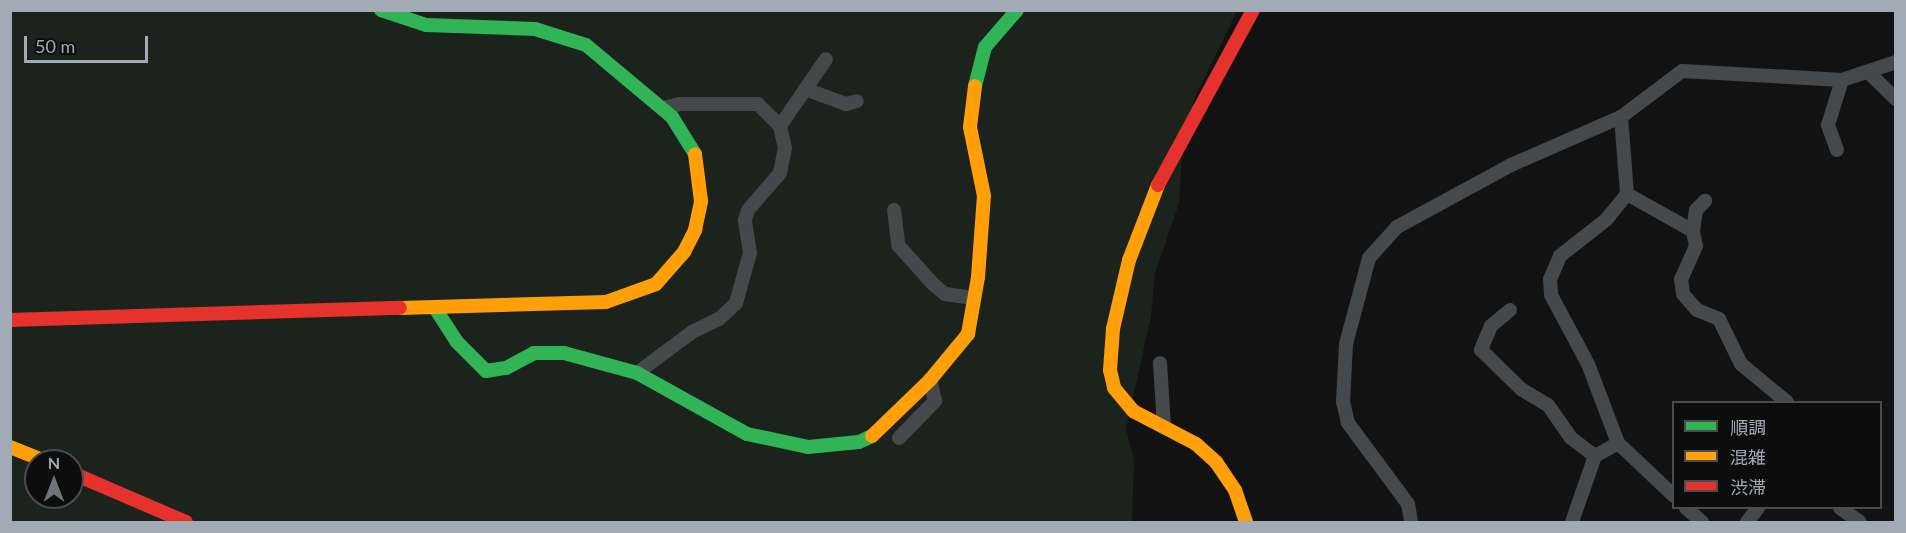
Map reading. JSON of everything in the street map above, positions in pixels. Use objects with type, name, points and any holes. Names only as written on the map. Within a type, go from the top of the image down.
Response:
[{"type":"street","points":[[10,320],[606,302],[631,296],[656,284],[684,252],[695,230],[701,201],[694,148],[663,108],[586,45],[535,29],[426,25],[381,10]]},
{"type":"street","points":[[435,308],[457,342],[486,371],[506,368],[534,353],[547,352],[581,356],[637,373],[723,424],[747,434],[808,447],[844,446],[873,435],[930,380],[968,334],[974,298],[984,196],[970,127],[977,73],[984,47],[1017,10]]},
{"type":"street","points":[[1246,522],[1235,490],[1216,462],[1196,444],[1133,411],[1114,388],[1110,370],[1113,329],[1129,260],[1158,184],[1253,10]]},
{"type":"street","points":[[780,126],[826,59]]},
{"type":"street","points":[[1411,522],[1408,504],[1344,413],[1346,344],[1369,258],[1397,227],[1542,150],[1621,117],[1682,71],[1842,80],[1896,62]]},
{"type":"street","points":[[1868,72],[1896,99]]},
{"type":"street","points":[[1837,150],[1828,125],[1842,80]]},
{"type":"street","points":[[805,89],[846,104],[857,100]]},
{"type":"street","points":[[637,373],[692,332],[719,319],[736,303],[750,254],[745,220],[748,210],[780,173],[785,148],[780,126],[766,109],[748,102],[680,104],[663,108]]},
{"type":"street","points":[[1621,117],[1627,194],[1606,219],[1560,256],[1550,279],[1551,295],[1588,364],[1618,443],[1672,494]]},
{"type":"street","points":[[1627,194],[1693,231]]},
{"type":"street","points":[[1705,201],[1696,210],[1693,231],[1696,246],[1681,279],[1683,294],[1697,310],[1719,319],[1741,364],[1786,401]]},
{"type":"street","points":[[894,210],[898,245],[933,284],[945,294],[974,298]]},
{"type":"street","points":[[1510,310],[1491,326],[1481,350],[1521,389],[1548,405],[1571,438],[1595,456]]},
{"type":"street","points":[[1160,363],[1164,427]]},
{"type":"street","points":[[898,438],[935,401],[930,380]]},
{"type":"street","points":[[1572,522],[1595,456],[1618,443]]},
{"type":"street","points":[[10,447],[24,453]]},
{"type":"street","points":[[84,478],[186,522]]},
{"type":"street","points":[[1688,509],[1702,522]]},
{"type":"street","points":[[1747,522],[1757,509]]},
{"type":"street","points":[[1843,509],[1860,522]]},
{"type":"shaded area","points":[[10,11],[1237,11],[1195,97],[1182,152],[1179,203],[1155,273],[1151,316],[1126,429],[1134,460],[1132,522],[11,522]]},
{"type":"traffic: fast","points":[[381,10],[426,25],[535,29],[586,45],[672,117],[695,154]]},
{"type":"traffic: fast","points":[[975,86],[985,47],[1017,10]]},
{"type":"traffic: fast","points":[[435,308],[457,342],[486,371],[506,368],[534,353],[564,353],[637,373],[747,434],[808,447],[859,442],[872,436]]},
{"type":"traffic: slow","points":[[872,436],[930,380],[968,334],[978,277],[984,196],[970,127],[975,86]]},
{"type":"traffic: slow","points":[[400,308],[606,302],[656,284],[684,252],[695,230],[701,201],[695,154]]},
{"type":"traffic: slow","points":[[1158,185],[1129,260],[1113,329],[1110,370],[1114,388],[1133,411],[1196,444],[1216,462],[1235,490],[1246,522]]},
{"type":"traffic: slow","points":[[10,447],[24,453]]},
{"type":"traffic: jam","points":[[1158,185],[1253,10]]},
{"type":"traffic: jam","points":[[10,320],[400,308]]},
{"type":"traffic: jam","points":[[84,478],[186,522]]}]
